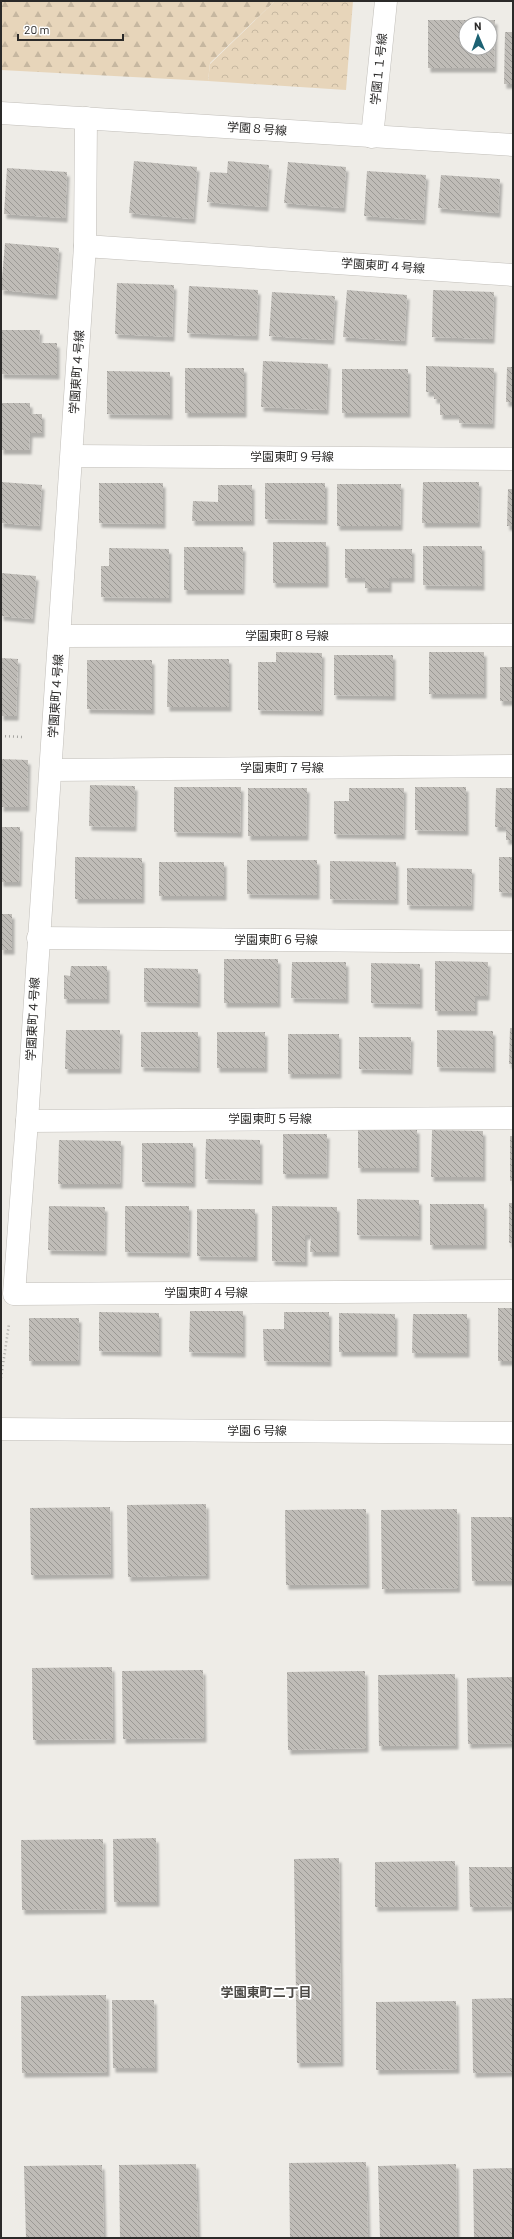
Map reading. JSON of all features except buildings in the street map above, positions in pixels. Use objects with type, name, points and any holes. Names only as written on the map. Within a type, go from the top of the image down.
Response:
[{"type":"street","name":"学園１１号線","points":[[372,137],[386,1]]},
{"type":"street","name":"学園８号線","points":[[1,113],[513,145]]},
{"type":"street","name":"学園東町４号線","points":[[86,118],[85,246],[51,770],[14,1294],[513,1291]]},
{"type":"street","name":"学園東町４号線","points":[[85,246],[513,275]]},
{"type":"street","name":"学園東町９号線","points":[[72,456],[513,459]]},
{"type":"street","name":"学園東町８号線","points":[[60,636],[513,635]]},
{"type":"street","name":"学園東町７号線","points":[[51,770],[513,766]]},
{"type":"street","name":"学園東町６号線","points":[[38,938],[513,942]]},
{"type":"street","name":"学園東町５号線","points":[[27,1121],[513,1118]]},
{"type":"street","name":"学園６号線","points":[[1,1429],[513,1433]]},
{"type":"path","points":[[1,1378],[14,1294]]},
{"type":"green space","points":[[1,1],[275,1],[210,63],[208,81],[1,70]]},
{"type":"green space","points":[[275,1],[353,1],[346,90],[208,81],[210,64]]},
{"type":"district","name":"学園東町二丁目","points":[[266,1992]]}]
